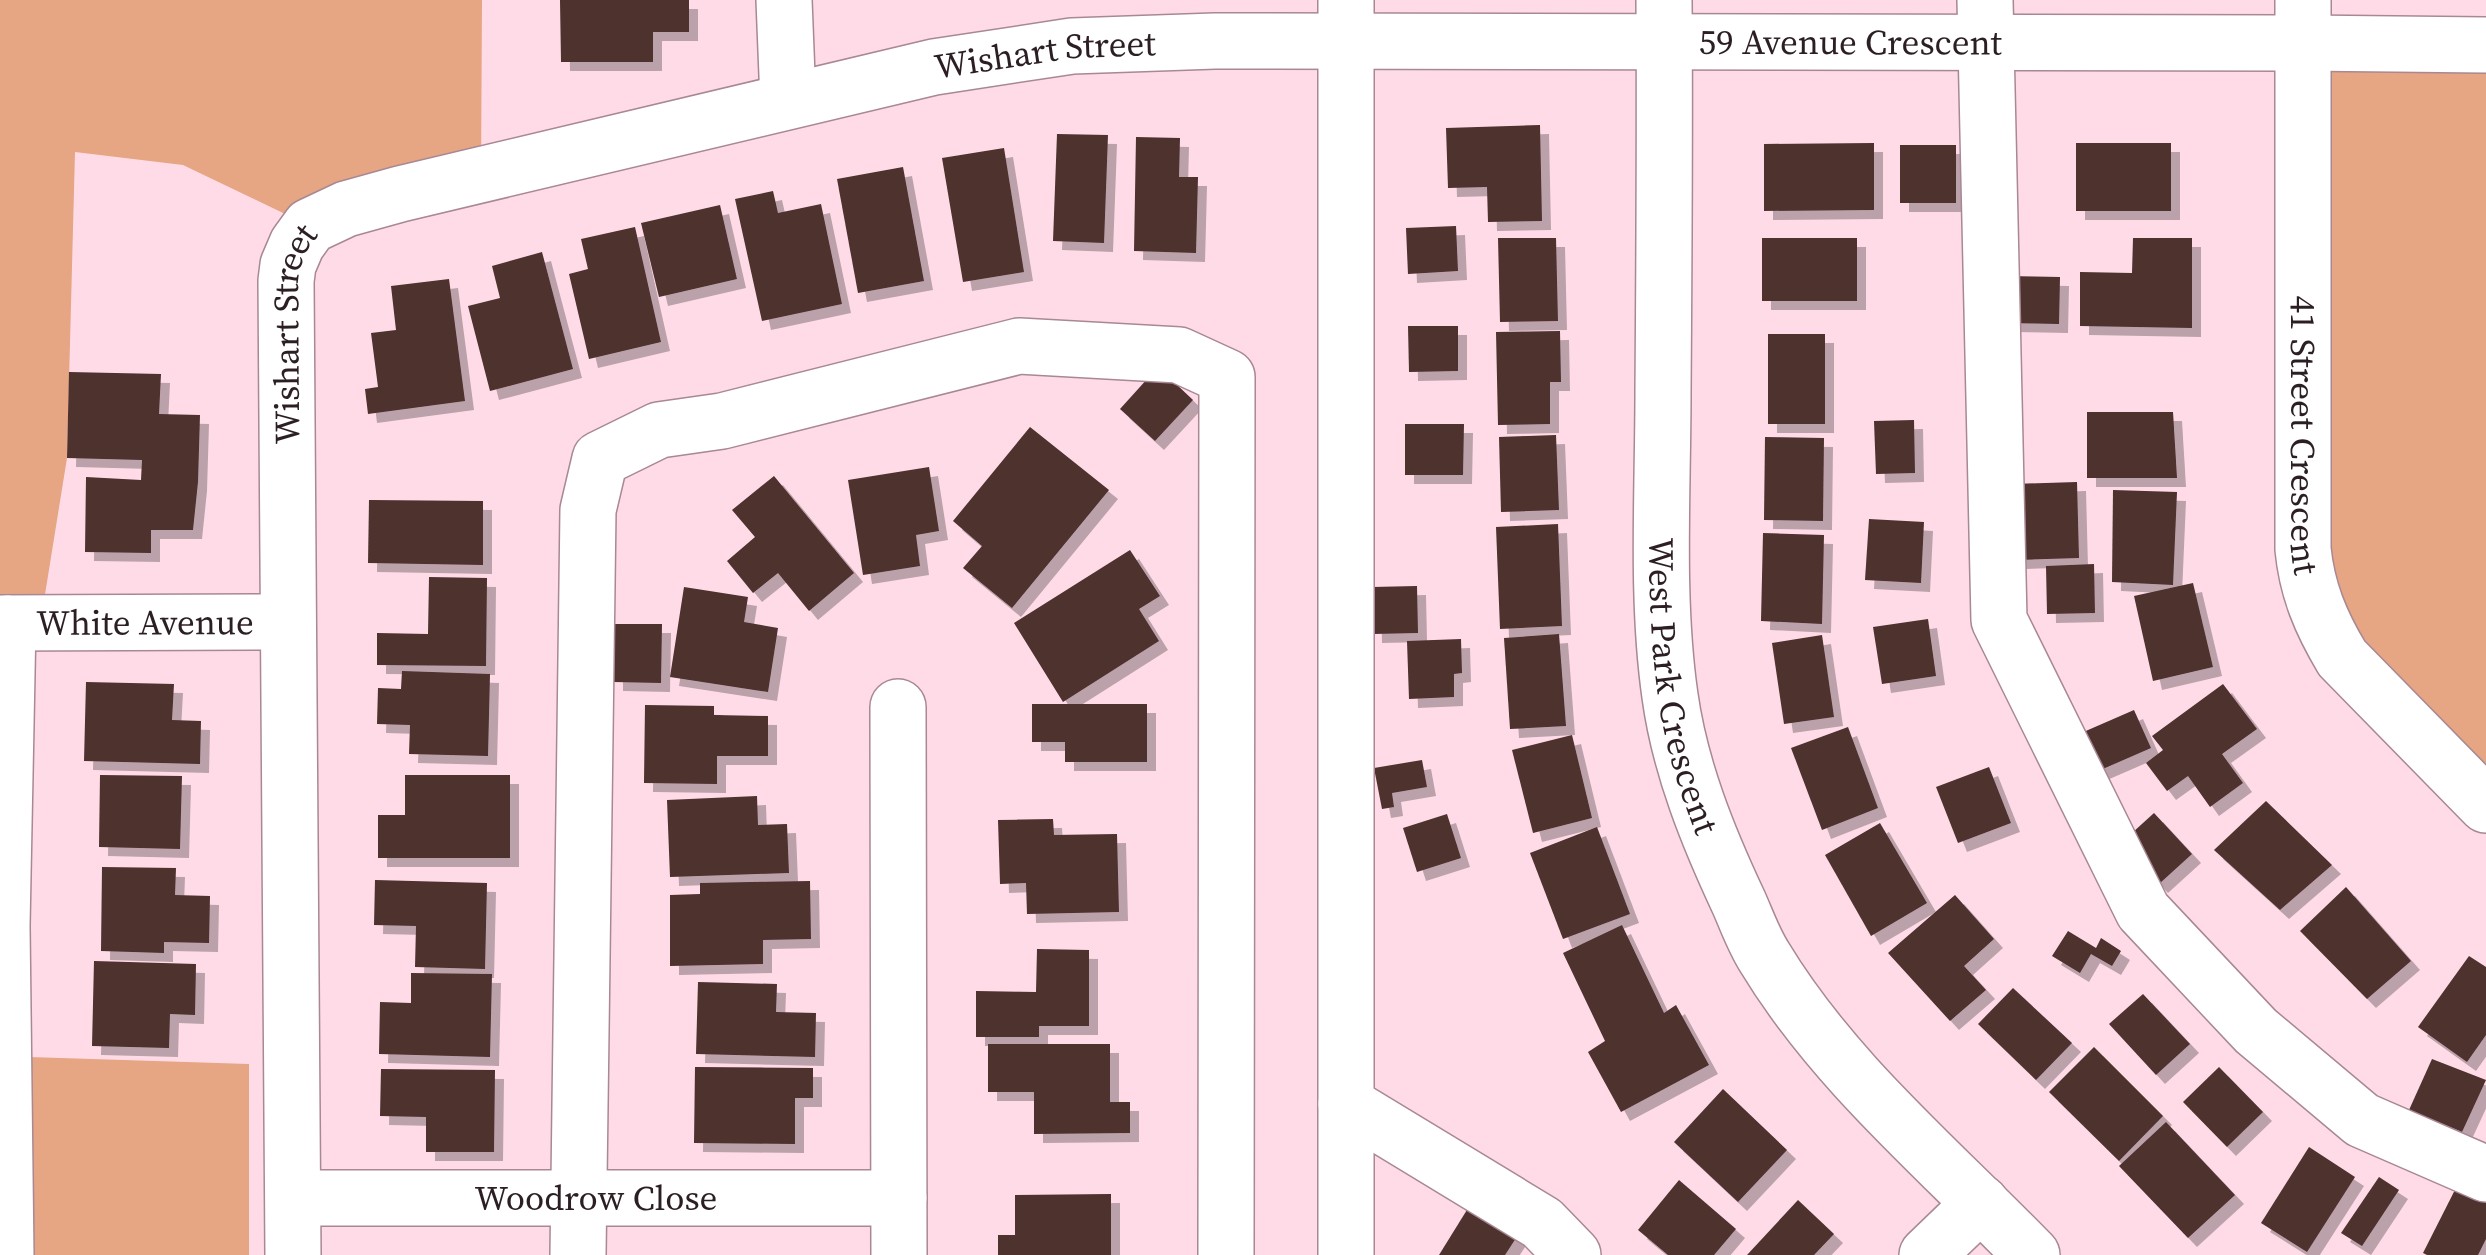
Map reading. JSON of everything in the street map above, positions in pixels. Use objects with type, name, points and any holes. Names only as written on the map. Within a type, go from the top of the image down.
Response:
[{"type":"street","points":[[784,0],[788,101]]},
{"type":"street","name":"Wishart Street","points":[[293,1255],[286,282],[297,244],[310,226],[346,209],[400,194],[788,101],[1013,54],[1131,42],[1216,20]]},
{"type":"street","name":"59 Avenue Crescent","points":[[1216,20],[2303,22],[2486,46]]},
{"type":"street","points":[[1346,20],[1346,1255]]},
{"type":"street","name":"West Park Crescent","points":[[1664,22],[1663,591],[1667,670],[1678,738],[1706,828],[1728,881],[1762,954],[1786,990],[1845,1065],[2032,1255]]},
{"type":"street","points":[[1985,22],[1999,620],[2143,911],[2256,1031],[2362,1120],[2486,1174]]},
{"type":"street","name":"41 Street Crescent","points":[[2303,22],[2303,549],[2308,587],[2342,658],[2486,805]]},
{"type":"street","points":[[578,1255],[588,510],[600,459],[658,430],[722,421],[1019,346],[1179,355],[1226,376],[1226,1255]]},
{"type":"street","name":"White Avenue","points":[[4,623],[288,622]]},
{"type":"street","points":[[4,623],[1,926],[6,1255]]},
{"type":"street","points":[[898,707],[899,1255]]},
{"type":"street","points":[[1346,1104],[1542,1222],[1574,1255]]},
{"type":"street","name":"Woodrow Close","points":[[294,1198],[899,1198]]},
{"type":"street","points":[[1928,1255],[1981,1202]]},
{"type":"shaded area","points":[[0,0],[482,0],[481,175],[310,226],[183,165],[75,152],[67,458],[42,613],[0,613]]},
{"type":"shaded area","points":[[2303,43],[2486,45],[2486,805],[2325,630]]},
{"type":"shaded area","points":[[29,1057],[249,1064],[249,1255],[26,1255]]},
{"type":"building","points":[[560,0],[689,0],[689,32],[653,32],[653,62],[561,62]]},
{"type":"building","points":[[1540,125],[1542,221],[1488,222],[1487,187],[1448,188],[1446,128]]},
{"type":"building","points":[[1057,134],[1108,135],[1104,243],[1053,241]]},
{"type":"building","points":[[1136,137],[1180,138],[1179,177],[1198,177],[1196,253],[1134,251]]},
{"type":"building","points":[[1874,143],[1874,210],[1764,211],[1764,144]]},
{"type":"building","points":[[2076,143],[2171,143],[2171,211],[2076,211]]},
{"type":"building","points":[[1900,145],[1956,145],[1956,203],[1900,203]]},
{"type":"building","points":[[1004,148],[1024,272],[963,282],[942,158]]},
{"type":"building","points":[[903,167],[924,281],[858,293],[837,179]]},
{"type":"building","points":[[773,191],[778,213],[821,204],[842,304],[762,321],[735,199]]},
{"type":"building","points":[[720,205],[737,279],[659,297],[641,223]]},
{"type":"building","points":[[1456,226],[1458,271],[1408,274],[1406,228]]},
{"type":"building","points":[[635,227],[661,342],[589,359],[569,274],[588,269],[581,239]]},
{"type":"building","points":[[1498,238],[1556,238],[1558,321],[1500,322]]},
{"type":"building","points":[[1762,238],[1857,238],[1857,301],[1762,301]]},
{"type":"building","points":[[2133,238],[2192,238],[2192,328],[2080,326],[2080,272],[2132,273]]},
{"type":"building","points":[[542,252],[573,369],[490,391],[468,306],[500,298],[492,266]]},
{"type":"building","points":[[2006,276],[2060,277],[2059,324],[2005,323]]},
{"type":"building","points":[[449,279],[465,401],[368,414],[365,389],[378,387],[371,333],[396,330],[391,286]]},
{"type":"building","points":[[1408,326],[1458,326],[1458,371],[1409,372]]},
{"type":"building","points":[[1560,331],[1561,382],[1550,382],[1550,424],[1498,425],[1496,332]]},
{"type":"building","points":[[1768,334],[1825,334],[1825,424],[1768,424]]},
{"type":"building","points":[[1158,367],[1193,400],[1155,441],[1120,409]]},
{"type":"building","points":[[69,372],[161,374],[159,414],[200,415],[193,530],[151,530],[151,553],[85,552],[86,477],[141,480],[142,460],[67,458]]},
{"type":"building","points":[[2087,412],[2173,412],[2177,478],[2087,478]]},
{"type":"building","points":[[1914,420],[1915,473],[1876,474],[1874,421]]},
{"type":"building","points":[[1405,424],[1464,424],[1463,475],[1405,475]]},
{"type":"building","points":[[1030,427],[1109,490],[1012,608],[963,568],[982,546],[953,521]]},
{"type":"building","points":[[1556,435],[1559,510],[1501,512],[1499,437]]},
{"type":"building","points":[[1765,437],[1824,438],[1823,521],[1764,520]]},
{"type":"building","points":[[929,467],[939,531],[916,535],[920,566],[863,575],[848,480]]},
{"type":"building","points":[[774,476],[854,573],[809,611],[778,573],[753,593],[727,561],[755,537],[732,510]]},
{"type":"building","points":[[2077,482],[2079,558],[2015,560],[2013,484]]},
{"type":"building","points":[[2113,490],[2177,492],[2173,585],[2112,582]]},
{"type":"building","points":[[369,500],[483,501],[483,565],[368,563]]},
{"type":"building","points":[[1869,519],[1924,522],[1921,583],[1865,580]]},
{"type":"building","points":[[1558,524],[1562,626],[1500,629],[1496,527]]},
{"type":"building","points":[[1763,533],[1824,535],[1822,624],[1761,621]]},
{"type":"building","points":[[1130,550],[1160,596],[1139,609],[1159,641],[1063,702],[1014,623]]},
{"type":"building","points":[[2094,564],[2095,613],[2047,614],[2046,566]]},
{"type":"building","points":[[429,577],[487,578],[486,666],[377,665],[377,633],[428,634]]},
{"type":"building","points":[[2193,583],[2213,667],[2153,681],[2134,596]]},
{"type":"building","points":[[1417,586],[1418,633],[1373,634],[1372,587]]},
{"type":"building","points":[[684,587],[748,597],[744,622],[778,628],[768,692],[670,677]]},
{"type":"building","points":[[1928,619],[1936,676],[1882,684],[1873,627]]},
{"type":"building","points":[[614,624],[662,624],[661,683],[614,682]]},
{"type":"building","points":[[1559,634],[1566,726],[1510,729],[1504,638]]},
{"type":"building","points":[[1822,635],[1834,717],[1784,724],[1772,643]]},
{"type":"building","points":[[1461,639],[1462,673],[1454,674],[1454,697],[1409,699],[1407,641]]},
{"type":"building","points":[[402,671],[490,674],[488,756],[409,754],[410,725],[377,724],[378,688],[401,689]]},
{"type":"building","points":[[86,682],[174,684],[172,720],[201,721],[200,764],[84,761]]},
{"type":"building","points":[[2223,684],[2257,729],[2222,754],[2243,783],[2210,807],[2188,776],[2167,791],[2146,763],[2163,750],[2152,736]]},
{"type":"building","points":[[1032,704],[1147,704],[1147,762],[1065,762],[1065,742],[1032,742]]},
{"type":"building","points":[[645,705],[714,706],[714,715],[768,716],[768,756],[717,756],[717,784],[644,783]]},
{"type":"building","points":[[2134,710],[2151,748],[2089,775],[2072,737]]},
{"type":"building","points":[[1848,727],[1878,808],[1822,830],[1791,748]]},
{"type":"building","points":[[1572,735],[1592,818],[1533,833],[1512,750]]},
{"type":"building","points":[[1422,760],[1427,787],[1392,793],[1394,807],[1382,809],[1374,768]]},
{"type":"building","points":[[1989,767],[2011,823],[1958,843],[1936,787]]},
{"type":"building","points":[[100,775],[182,776],[180,849],[99,847]]},
{"type":"building","points":[[405,775],[510,775],[510,858],[378,858],[378,815],[405,815]]},
{"type":"building","points":[[757,796],[758,825],[787,824],[789,873],[670,877],[667,800]]},
{"type":"building","points":[[2266,801],[2332,865],[2280,910],[2214,850]]},
{"type":"building","points":[[2154,813],[2192,854],[2159,884],[2121,843]]},
{"type":"building","points":[[1447,814],[1461,858],[1417,872],[1403,828]]},
{"type":"building","points":[[1053,819],[1054,835],[1117,834],[1119,912],[1027,914],[1026,883],[1000,884],[998,820]]},
{"type":"building","points":[[1880,823],[1927,903],[1871,936],[1825,855]]},
{"type":"building","points":[[1597,827],[1630,914],[1563,939],[1530,853]]},
{"type":"building","points":[[102,867],[176,868],[175,895],[210,896],[209,943],[164,942],[164,953],[101,951]]},
{"type":"building","points":[[375,880],[487,883],[485,969],[415,967],[416,926],[374,925]]},
{"type":"building","points":[[810,881],[811,939],[763,940],[763,964],[670,966],[670,895],[700,894],[700,883]]},
{"type":"building","points":[[2346,887],[2411,961],[2367,999],[2300,931]]},
{"type":"building","points":[[1955,895],[1994,939],[1964,966],[1986,990],[1950,1021],[1888,953]]},
{"type":"building","points":[[1622,925],[1664,1013],[1676,1005],[1709,1065],[1621,1112],[1588,1052],[1605,1041],[1563,953]]},
{"type":"building","points":[[2068,931],[2096,948],[2101,938],[2121,951],[2112,966],[2091,954],[2080,973],[2052,956]]},
{"type":"building","points":[[1037,949],[1089,950],[1089,1026],[1039,1026],[1039,1037],[976,1037],[976,991],[1036,992]]},
{"type":"building","points":[[2469,956],[2486,967],[2486,1035],[2467,1062],[2418,1027]]},
{"type":"building","points":[[94,961],[196,964],[195,1015],[170,1014],[169,1048],[92,1046]]},
{"type":"building","points":[[411,973],[492,974],[490,1057],[379,1054],[380,1002],[411,1003]]},
{"type":"building","points":[[698,982],[777,984],[776,1012],[816,1013],[815,1057],[696,1054]]},
{"type":"building","points":[[2013,988],[2072,1043],[2036,1080],[1978,1024]]},
{"type":"building","points":[[2143,994],[2190,1044],[2156,1075],[2109,1024]]},
{"type":"building","points":[[988,1044],[1110,1044],[1110,1102],[1130,1102],[1130,1133],[1034,1134],[1034,1092],[988,1092]]},
{"type":"building","points":[[2094,1047],[2163,1116],[2119,1161],[2049,1092]]},
{"type":"building","points":[[2432,1059],[2486,1080],[2462,1132],[2409,1110]]},
{"type":"building","points":[[695,1067],[813,1068],[813,1098],[795,1098],[795,1144],[694,1143]]},
{"type":"building","points":[[2219,1067],[2263,1112],[2227,1147],[2183,1102]]},
{"type":"building","points":[[381,1069],[495,1070],[494,1152],[426,1152],[426,1117],[380,1116]]},
{"type":"building","points":[[1723,1089],[1787,1150],[1738,1202],[1674,1142]]},
{"type":"building","points":[[2166,1122],[2235,1195],[2188,1238],[2119,1166]]},
{"type":"building","points":[[2309,1147],[2355,1177],[2307,1252],[2261,1223]]},
{"type":"building","points":[[2379,1177],[2399,1190],[2362,1246],[2341,1233]]},
{"type":"building","points":[[2461,1178],[2486,1191],[2486,1239],[2478,1255],[2427,1255],[2423,1253]]},
{"type":"building","points":[[1679,1180],[1736,1229],[1714,1255],[1668,1255],[1638,1230]]},
{"type":"building","points":[[1111,1194],[1111,1255],[998,1255],[998,1235],[1015,1235],[1015,1195]]},
{"type":"building","points":[[1798,1200],[1834,1234],[1814,1255],[1747,1255]]},
{"type":"building","points":[[1470,1205],[1518,1235],[1505,1255],[1439,1255]]}]
